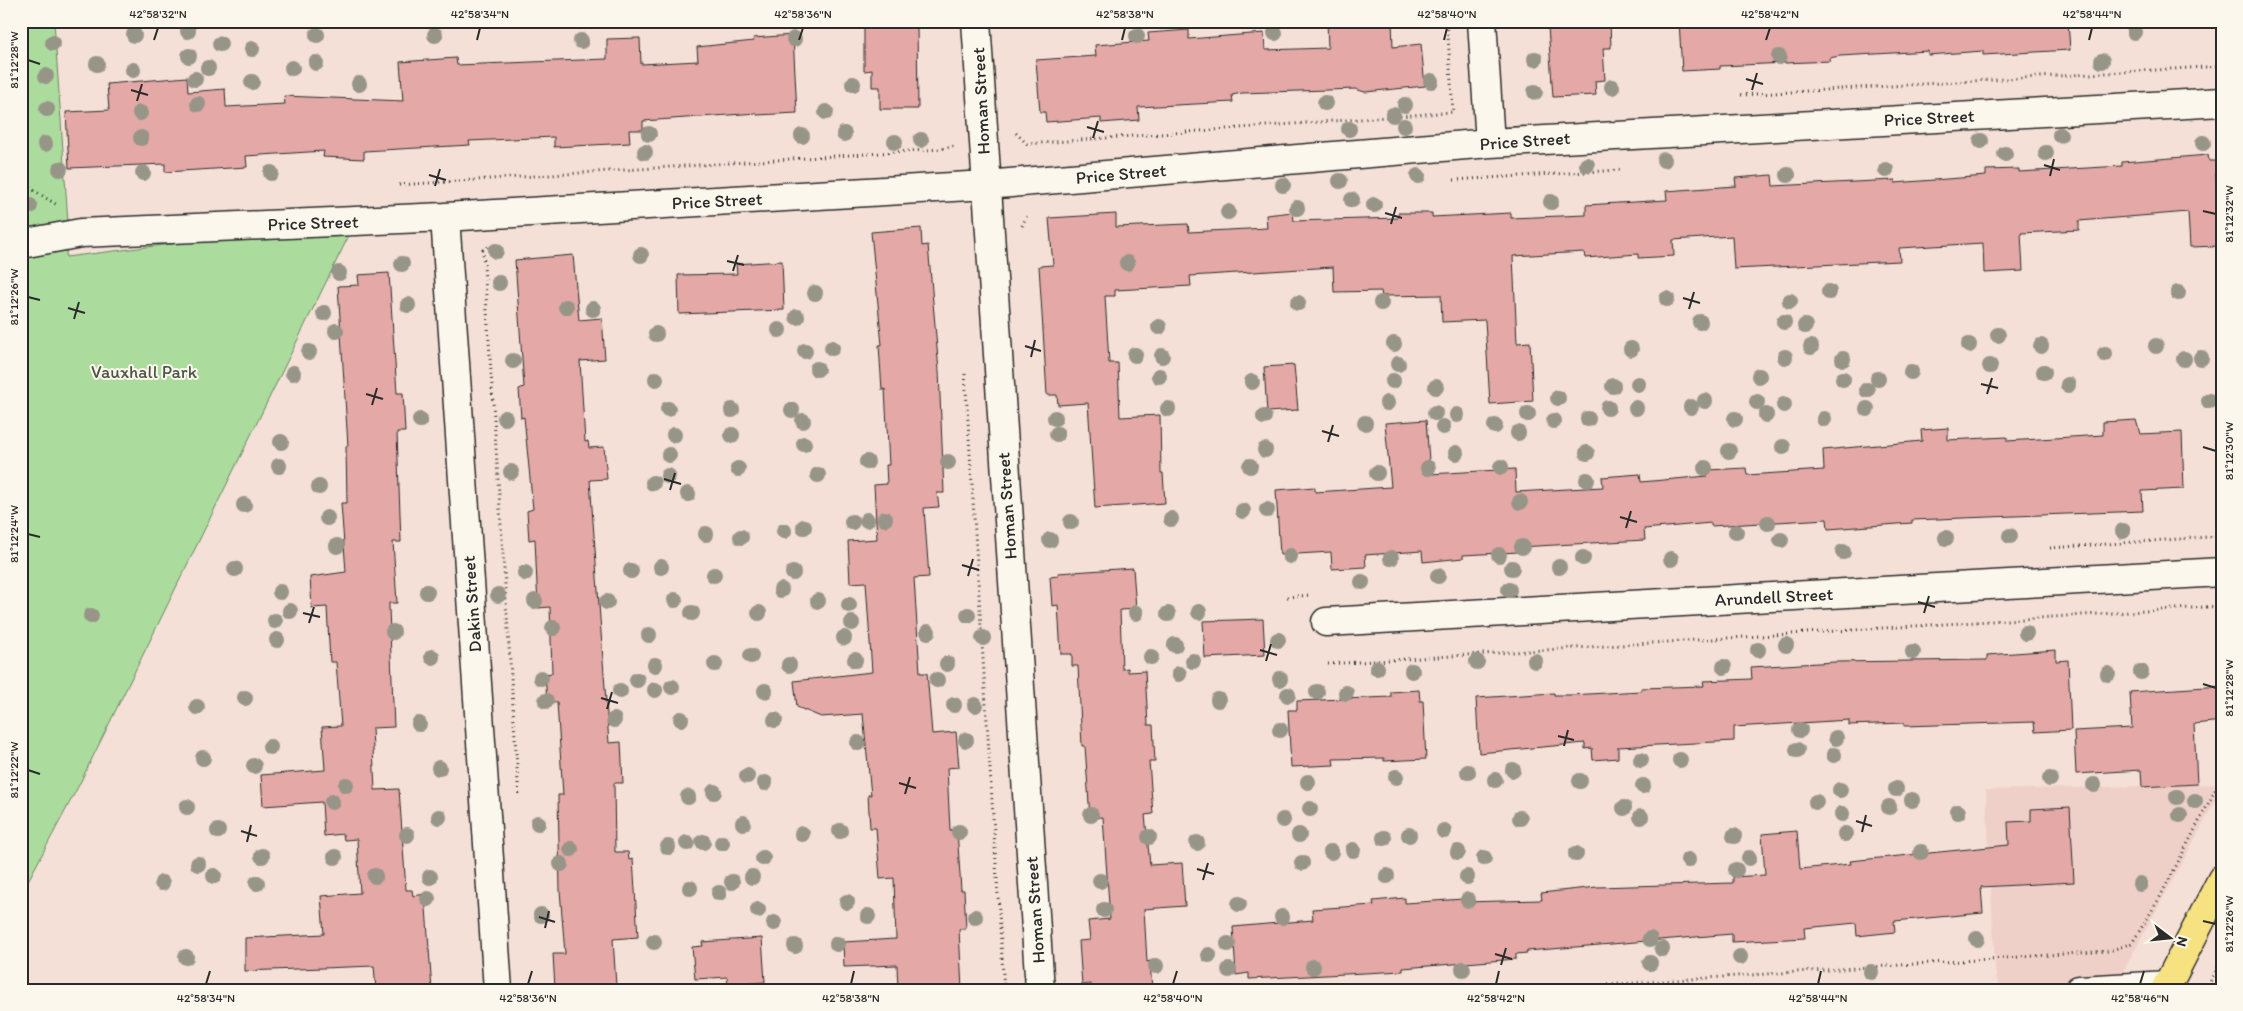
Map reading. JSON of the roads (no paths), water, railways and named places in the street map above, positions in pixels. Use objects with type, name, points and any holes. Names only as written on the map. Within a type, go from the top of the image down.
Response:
[{"type":"main road","points":[[2166,987],[2222,879]]},
{"type":"street","name":"Homan Street","points":[[976,21],[1040,990]]},
{"type":"street","points":[[1482,21],[1490,143]]},
{"type":"street","name":"Price Street","points":[[21,244],[81,233],[446,217],[986,185],[1490,143],[2222,102]]},
{"type":"street","name":"Dakin Street","points":[[446,217],[498,990]]},
{"type":"street","name":"Arundell Street","points":[[1326,622],[2222,572]]},
{"type":"street","points":[[2079,990],[2166,987]]},
{"type":"park label","name":"Vauxhall Park","points":[[144,372]]}]
